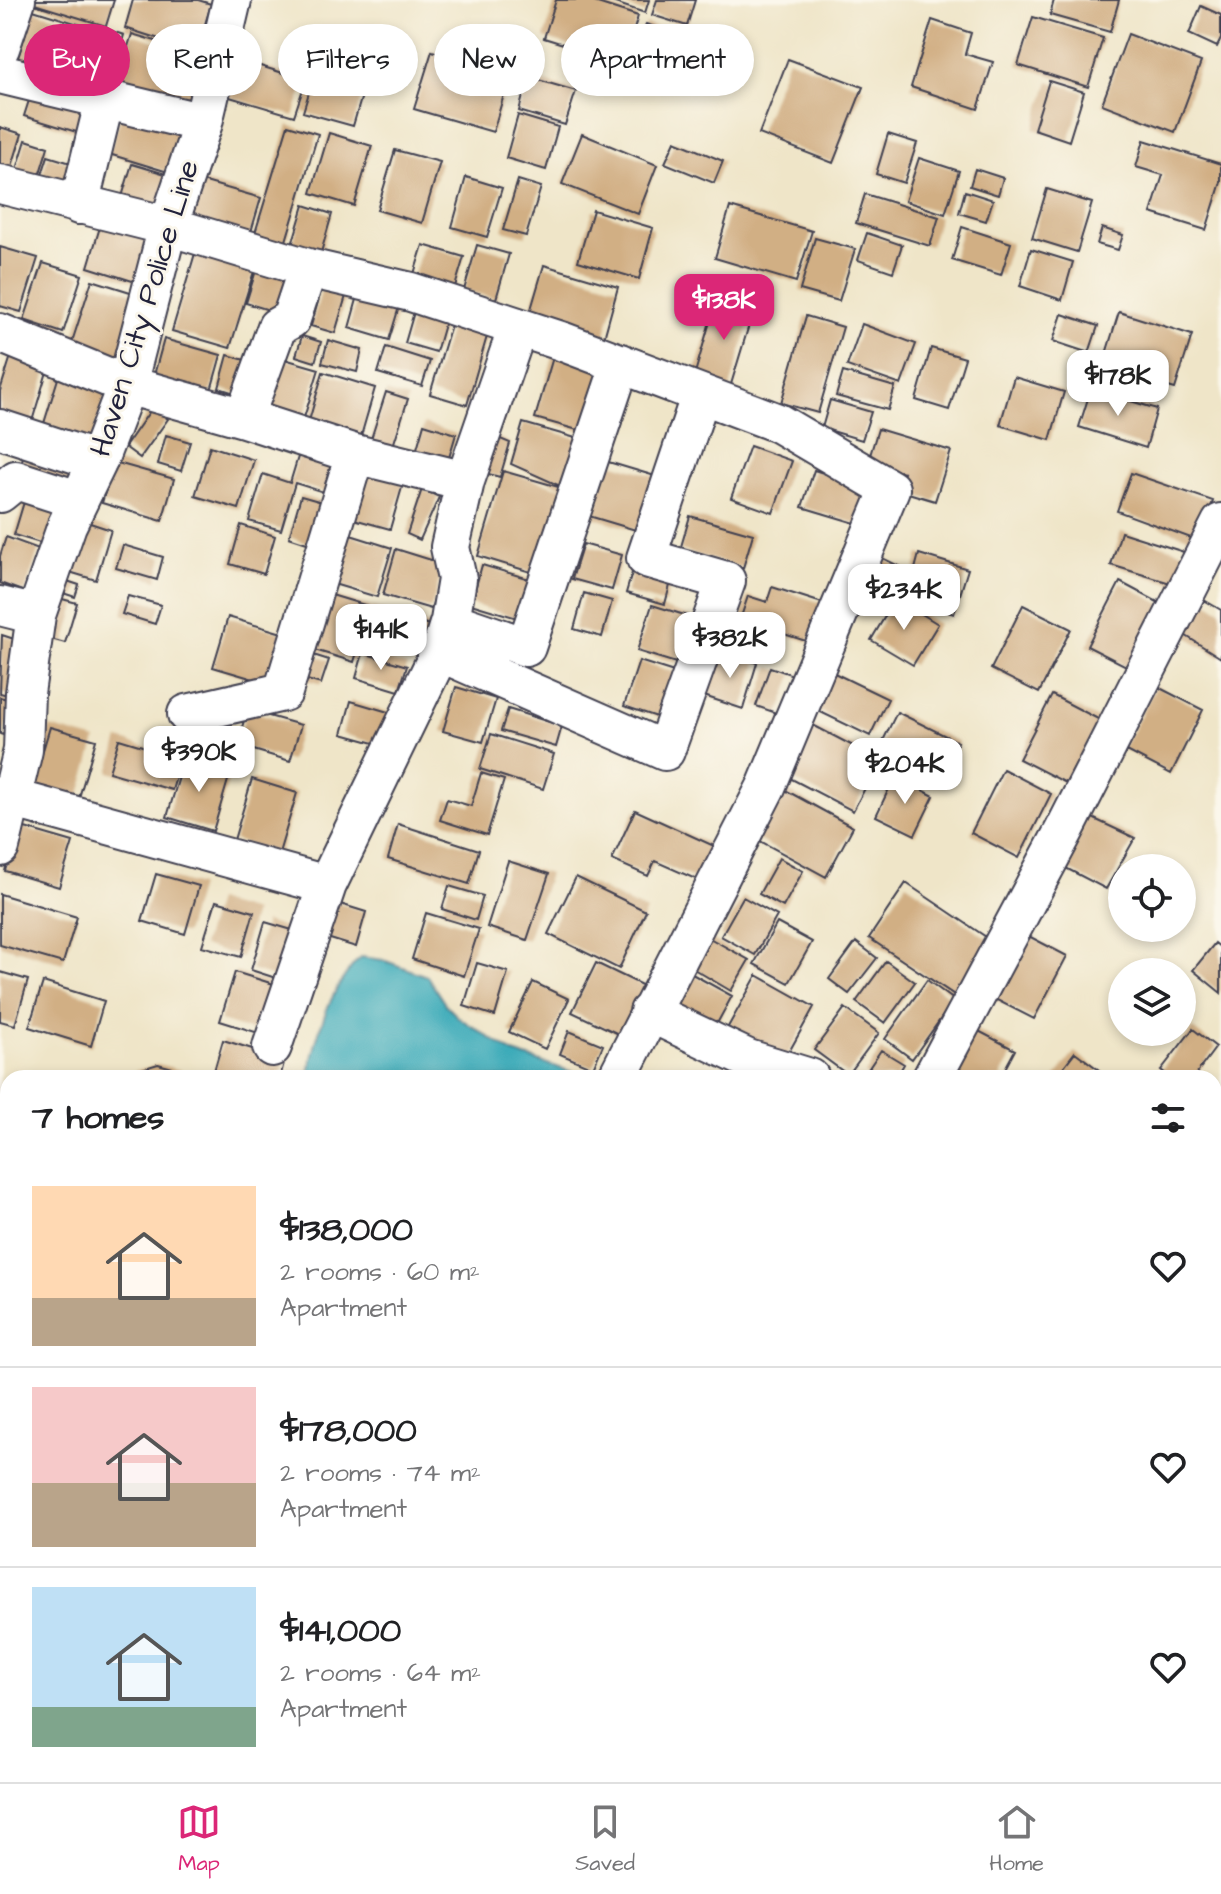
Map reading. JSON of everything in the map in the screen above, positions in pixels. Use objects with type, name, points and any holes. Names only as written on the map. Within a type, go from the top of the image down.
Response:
[{"type":"street","points":[[0,48],[16,0]]},
{"type":"street","name":"Haven City Police Line","points":[[0,847],[11,747],[25,693],[36,615],[67,525],[98,461],[127,385],[168,226],[203,123],[229,1]]},
{"type":"street","points":[[0,74],[203,123]]},
{"type":"street","points":[[79,205],[105,99]]},
{"type":"street","points":[[0,184],[168,226],[308,268],[411,292],[518,327],[778,423],[890,489],[766,787],[621,1070]]},
{"type":"street","points":[[244,418],[277,327],[291,319],[308,268]]},
{"type":"street","points":[[272,1047],[327,885],[445,636],[457,579],[450,547],[465,481],[518,327]]},
{"type":"street","points":[[0,333],[127,385],[355,454],[465,481]]},
{"type":"street","points":[[445,636],[526,647],[621,363]]},
{"type":"street","points":[[445,636],[665,751],[726,581],[646,558],[701,394]]},
{"type":"street","points":[[0,429],[98,461]]},
{"type":"street","points":[[187,714],[283,692],[355,454]]},
{"type":"street","points":[[0,493],[16,480],[78,500]]},
{"type":"street","points":[[936,1070],[1064,831],[1221,523]]},
{"type":"street","points":[[0,606],[36,615]]},
{"type":"street","points":[[6,797],[327,885]]},
{"type":"street","points":[[649,1012],[777,1070]]},
{"type":"water","points":[[361,957],[383,960],[427,976],[445,1004],[458,1017],[513,1053],[566,1070],[310,1070],[326,1013],[350,969]]},
{"type":"building","points":[[32,0],[114,0],[107,24],[31,3]]},
{"type":"building","points":[[133,0],[198,0],[211,4],[205,24],[146,24],[146,35],[130,30],[130,24],[126,24]]},
{"type":"building","points":[[556,0],[588,0],[638,16],[636,24],[561,24],[561,43],[545,38]]},
{"type":"building","points":[[606,0],[649,0],[645,13]]},
{"type":"building","points":[[657,0],[695,0],[688,24],[652,15]]},
{"type":"building","points":[[1054,0],[1119,0],[1110,32],[1050,15]]},
{"type":"building","points":[[1201,6],[1221,15],[1221,39],[1217,47],[1189,34]]},
{"type":"building","points":[[33,10],[78,24],[29,24]]},
{"type":"building","points":[[1033,17],[1103,38],[1088,87],[1018,65]]},
{"type":"building","points":[[932,20],[971,33],[965,54],[993,62],[978,109],[911,87]]},
{"type":"building","points":[[132,34],[146,38],[146,96],[197,96],[190,118],[119,96],[130,96]]},
{"type":"building","points":[[1128,34],[1201,62],[1175,132],[1102,104]]},
{"type":"building","points":[[24,38],[24,73],[14,70]]},
{"type":"building","points":[[432,51],[434,96],[504,96],[493,132],[414,109]]},
{"type":"building","points":[[788,59],[863,87],[833,163],[759,134]]},
{"type":"building","points":[[262,67],[278,71],[278,96],[301,96],[294,116],[226,96],[262,96]]},
{"type":"building","points":[[1049,81],[1084,92],[1069,141],[1034,129]]},
{"type":"building","points":[[545,82],[561,87],[561,96],[574,96],[565,125],[519,111],[523,96],[545,96]]},
{"type":"building","points":[[30,96],[59,96],[92,106],[83,134],[24,116]]},
{"type":"building","points":[[308,96],[362,96],[353,126],[303,112]]},
{"type":"building","points":[[122,113],[191,135],[178,175],[109,154]]},
{"type":"building","points":[[518,115],[558,127],[546,170],[506,158]]},
{"type":"building","points":[[288,125],[318,134],[283,251],[252,243]]},
{"type":"building","points":[[0,127],[22,134],[8,179],[0,177]]},
{"type":"building","points":[[329,133],[372,146],[354,206],[311,193]]},
{"type":"building","points":[[582,134],[657,165],[638,214],[562,184]]},
{"type":"building","points":[[888,134],[917,143],[904,183],[876,174]]},
{"type":"building","points":[[26,140],[48,147],[35,189],[13,182]]},
{"type":"building","points":[[1144,140],[1221,164],[1221,182],[1206,230],[1151,213],[1163,175],[1136,167]]},
{"type":"building","points":[[675,141],[723,161],[714,183],[665,163]]},
{"type":"building","points":[[395,150],[440,162],[422,223],[377,210]]},
{"type":"building","points":[[48,156],[84,167],[74,198],[38,187]]},
{"type":"building","points":[[919,158],[959,171],[945,214],[905,201]]},
{"type":"building","points":[[132,164],[179,178],[168,214],[121,200]]},
{"type":"building","points":[[975,169],[1003,178],[998,195],[970,186]]},
{"type":"building","points":[[466,177],[502,188],[487,237],[452,227]]},
{"type":"building","points":[[518,180],[541,187],[526,236],[503,230]]},
{"type":"building","points":[[202,181],[261,198],[248,242],[189,224]]},
{"type":"building","points":[[1047,189],[1092,203],[1077,252],[1032,238]]},
{"type":"building","points":[[965,191],[993,200],[986,221],[959,213]]},
{"type":"building","points":[[865,194],[939,217],[930,246],[856,223]]},
{"type":"building","points":[[304,205],[332,214],[318,263],[289,255]]},
{"type":"building","points":[[730,207],[812,231],[796,282],[715,258]]},
{"type":"building","points":[[593,210],[653,228],[639,279],[578,261]]},
{"type":"building","points":[[103,217],[158,235],[142,284],[88,267]]},
{"type":"building","points":[[962,227],[1011,243],[1001,275],[952,260]]},
{"type":"building","points":[[1102,228],[1123,235],[1118,250],[1097,244]]},
{"type":"building","points":[[867,233],[902,245],[893,272],[858,260]]},
{"type":"building","points":[[815,238],[855,249],[839,301],[800,290]]},
{"type":"building","points":[[423,245],[464,257],[454,290],[413,277]]},
{"type":"building","points":[[477,245],[509,254],[496,299],[464,290]]},
{"type":"building","points":[[0,247],[38,258],[21,312],[0,306]]},
{"type":"building","points":[[1031,249],[1073,262],[1062,300],[1020,286]]},
{"type":"building","points":[[196,250],[255,268],[230,348],[172,331]]},
{"type":"building","points":[[43,263],[82,275],[63,333],[24,320]]},
{"type":"building","points":[[258,264],[301,277],[289,316],[246,303]]},
{"type":"building","points":[[544,265],[618,287],[604,338],[529,316]]},
{"type":"building","points":[[92,280],[143,296],[122,361],[71,345]]},
{"type":"building","points":[[324,281],[348,289],[335,333],[311,326]]},
{"type":"building","points":[[361,285],[402,297],[389,340],[349,328]]},
{"type":"building","points":[[718,294],[755,305],[729,391],[693,380]]},
{"type":"building","points":[[416,305],[447,314],[436,352],[405,343]]},
{"type":"building","points":[[1119,312],[1192,335],[1175,389],[1102,367]]},
{"type":"building","points":[[1062,314],[1098,326],[1089,353],[1053,341]]},
{"type":"building","points":[[454,315],[490,326],[467,405],[430,394]]},
{"type":"building","points":[[806,316],[843,327],[818,413],[781,403]]},
{"type":"building","points":[[862,324],[916,344],[901,385],[847,366]]},
{"type":"building","points":[[302,336],[321,342],[315,362],[296,356]]},
{"type":"building","points":[[164,339],[221,355],[210,394],[153,379]]},
{"type":"building","points":[[328,340],[362,350],[357,372],[322,363]]},
{"type":"building","points":[[386,347],[430,361],[422,386],[378,373]]},
{"type":"building","points":[[556,347],[613,364],[592,434],[535,418]]},
{"type":"building","points":[[931,348],[965,358],[949,410],[916,400]]},
{"type":"building","points":[[12,353],[49,365],[30,428],[0,419],[0,391]]},
{"type":"building","points":[[228,355],[258,364],[247,397],[219,388]]},
{"type":"building","points":[[274,356],[319,369],[303,421],[259,408]]},
{"type":"building","points":[[61,369],[110,384],[88,451],[40,436]]},
{"type":"building","points":[[323,372],[375,388],[361,436],[309,421]]},
{"type":"building","points":[[843,372],[895,387],[888,410],[836,396]]},
{"type":"building","points":[[1014,377],[1064,392],[1050,440],[1000,425]]},
{"type":"building","points":[[1091,389],[1157,409],[1146,448],[1079,427]]},
{"type":"building","points":[[386,392],[408,399],[392,449],[370,442]]},
{"type":"building","points":[[830,400],[871,412],[862,440],[822,428]]},
{"type":"building","points":[[152,408],[168,419],[140,458],[125,447]]},
{"type":"building","points":[[523,423],[586,441],[569,490],[511,464]]},
{"type":"building","points":[[424,424],[456,434],[448,461],[416,452]]},
{"type":"building","points":[[878,429],[951,451],[935,501],[898,490],[904,473],[868,462]]},
{"type":"building","points":[[166,435],[190,442],[181,471],[158,464]]},
{"type":"building","points":[[491,435],[510,443],[500,477],[477,471]]},
{"type":"building","points":[[210,446],[254,460],[239,509],[195,496]]},
{"type":"building","points":[[750,446],[792,461],[773,513],[731,498]]},
{"type":"building","points":[[301,447],[341,459],[330,494],[295,483],[281,530],[249,521],[263,474],[290,483]]},
{"type":"building","points":[[25,450],[84,465],[78,487],[19,471]]},
{"type":"building","points":[[595,458],[655,476],[639,531],[579,513]]},
{"type":"building","points":[[114,462],[174,479],[162,521],[102,503]]},
{"type":"building","points":[[359,464],[405,477],[390,529],[343,516]]},
{"type":"building","points":[[814,470],[876,490],[865,526],[802,507]]},
{"type":"building","points":[[503,471],[569,490],[544,576],[478,556]]},
{"type":"building","points":[[1131,473],[1213,501],[1199,541],[1117,511]]},
{"type":"building","points":[[422,489],[439,497],[420,540],[407,534]]},
{"type":"building","points":[[27,492],[63,502],[50,546],[14,535]]},
{"type":"building","points":[[301,496],[329,504],[316,546],[289,537]]},
{"type":"building","points":[[690,516],[753,534],[743,568],[680,550]]},
{"type":"building","points":[[81,520],[111,530],[96,580],[66,571]]},
{"type":"building","points":[[241,525],[275,536],[264,574],[230,564]]},
{"type":"building","points":[[341,532],[392,548],[377,597],[327,582]]},
{"type":"building","points":[[1121,532],[1187,553],[1177,585],[1111,565]]},
{"type":"building","points":[[6,537],[39,549],[25,592],[0,583],[0,556]]},
{"type":"building","points":[[583,544],[622,555],[612,590],[572,579]]},
{"type":"building","points":[[123,545],[163,557],[157,580],[116,568]]},
{"type":"building","points":[[396,549],[444,564],[431,609],[383,595]]},
{"type":"building","points":[[874,554],[921,577],[911,597],[864,574]]},
{"type":"building","points":[[919,554],[968,569],[954,614],[922,604],[931,574],[915,569]]},
{"type":"building","points":[[482,565],[536,581],[524,620],[471,604]]},
{"type":"building","points":[[634,566],[672,578],[665,604],[626,593]]},
{"type":"building","points":[[55,577],[79,585],[75,597],[51,589]]},
{"type":"building","points":[[1120,582],[1167,607],[1134,670],[1087,646]]},
{"type":"building","points":[[772,587],[822,603],[809,642],[740,620],[748,596],[767,602]]},
{"type":"building","points":[[325,593],[371,607],[354,662],[308,648]]},
{"type":"building","points":[[584,593],[612,601],[602,637],[574,629]]},
{"type":"building","points":[[51,596],[77,603],[65,643],[40,636]]},
{"type":"building","points":[[128,596],[161,605],[155,624],[122,614]]},
{"type":"building","points":[[896,598],[938,624],[913,665],[871,640]]},
{"type":"building","points":[[1204,600],[1221,610],[1221,658],[1183,634]]},
{"type":"building","points":[[652,605],[691,617],[676,663],[637,651]]},
{"type":"building","points":[[1023,605],[1071,629],[1039,693],[991,669]]},
{"type":"building","points":[[372,607],[395,614],[383,655],[360,648]]},
{"type":"building","points":[[401,616],[442,629],[436,652],[394,639]]},
{"type":"building","points":[[228,617],[282,633],[267,683],[213,667]]},
{"type":"building","points":[[2,635],[26,643],[12,696],[0,693]]},
{"type":"building","points":[[718,650],[757,663],[743,709],[704,696]]},
{"type":"building","points":[[307,653],[329,660],[321,684],[300,678]]},
{"type":"building","points":[[363,653],[407,666],[399,691],[356,678]]},
{"type":"building","points":[[639,661],[677,673],[663,719],[624,706]]},
{"type":"building","points":[[770,667],[793,675],[779,714],[756,706]]},
{"type":"building","points":[[826,669],[888,699],[870,736],[808,706]]},
{"type":"building","points":[[1156,686],[1203,710],[1171,774],[1123,749]]},
{"type":"building","points":[[456,687],[496,699],[483,742],[443,731]]},
{"type":"building","points":[[1052,695],[1100,720],[1066,783],[1019,759]]},
{"type":"building","points":[[0,697],[13,701],[3,735],[0,734]]},
{"type":"building","points":[[351,701],[395,714],[385,746],[342,734]]},
{"type":"building","points":[[508,709],[562,726],[556,747],[501,731]]},
{"type":"building","points":[[247,710],[301,725],[290,761],[237,745]]},
{"type":"building","points":[[897,712],[958,742],[941,779],[879,749]]},
{"type":"building","points":[[809,723],[880,760],[853,811],[782,774]]},
{"type":"building","points":[[50,727],[96,740],[78,801],[32,787]]},
{"type":"building","points":[[491,734],[554,754],[543,789],[480,769]]},
{"type":"building","points":[[119,739],[182,758],[172,790],[109,772]]},
{"type":"building","points":[[185,757],[231,770],[213,831],[167,817]]},
{"type":"building","points":[[1003,769],[1051,794],[1019,858],[971,833]]},
{"type":"building","points":[[481,773],[504,780],[487,835],[440,820],[447,799],[471,806]]},
{"type":"building","points":[[895,776],[934,796],[915,835],[876,816]]},
{"type":"building","points":[[252,779],[297,793],[279,853],[234,840]]},
{"type":"building","points":[[776,785],[853,827],[826,877],[749,835]]},
{"type":"building","points":[[635,810],[725,851],[709,885],[655,861],[648,876],[612,860]]},
{"type":"building","points":[[1086,815],[1135,838],[1126,854],[1108,854],[1106,889],[1058,864]]},
{"type":"building","points":[[398,824],[479,850],[469,884],[388,859]]},
{"type":"building","points":[[18,826],[73,842],[59,887],[5,871]]},
{"type":"building","points":[[779,858],[803,871],[783,907],[759,894]]},
{"type":"building","points":[[508,861],[549,874],[527,940],[487,927]]},
{"type":"building","points":[[156,874],[199,886],[185,934],[142,921]]},
{"type":"building","points":[[576,877],[646,911],[619,969],[548,934]]},
{"type":"building","points":[[906,883],[992,941],[956,996],[869,938]]},
{"type":"building","points":[[449,886],[483,896],[476,920],[442,909]]},
{"type":"building","points":[[0,894],[77,917],[63,963],[0,945]]},
{"type":"building","points":[[743,897],[777,916],[755,955],[721,936]]},
{"type":"building","points":[[216,901],[254,912],[241,957],[202,946]]},
{"type":"building","points":[[337,903],[366,912],[356,947],[327,938]]},
{"type":"building","points":[[426,913],[479,929],[464,976],[412,959]]},
{"type":"building","points":[[265,922],[299,932],[285,981],[251,970]]},
{"type":"building","points":[[777,923],[812,942],[789,983],[754,964]]},
{"type":"building","points":[[1019,931],[1067,956],[1034,1019],[987,995]]},
{"type":"building","points":[[704,935],[749,960],[731,991],[687,965]]},
{"type":"building","points":[[856,942],[877,958],[849,994],[829,979]]},
{"type":"building","points":[[1215,943],[1221,948],[1221,993],[1196,972],[1196,966]]},
{"type":"building","points":[[886,961],[915,982],[885,1023],[856,1002]]},
{"type":"building","points":[[477,963],[508,972],[495,1016],[464,1006]]},
{"type":"building","points":[[596,963],[652,990],[629,1039],[572,1012]]},
{"type":"building","points":[[683,969],[732,996],[713,1031],[664,1004]]},
{"type":"building","points":[[0,972],[28,980],[15,1025],[0,1021]]},
{"type":"building","points":[[235,972],[280,986],[265,1035],[220,1021]]},
{"type":"building","points":[[757,975],[814,1007],[785,1059],[777,1066],[728,1027]]},
{"type":"building","points":[[927,980],[954,1000],[912,1059],[885,1039]]},
{"type":"building","points":[[43,982],[104,1001],[91,1046],[29,1027]]},
{"type":"building","points":[[533,982],[569,999],[545,1049],[509,1032]]},
{"type":"building","points":[[845,1008],[879,1033],[852,1070],[841,1070],[814,1050]]},
{"type":"building","points":[[967,1025],[1015,1050],[1004,1070],[944,1070]]},
{"type":"building","points":[[569,1031],[603,1045],[593,1068],[560,1054]]},
{"type":"building","points":[[1196,1031],[1216,1047],[1199,1070],[1161,1070],[1180,1046],[1196,1046]]},
{"type":"building","points":[[223,1040],[285,1059],[282,1070],[214,1070]]},
{"type":"building","points":[[881,1050],[904,1064],[901,1070],[868,1070]]},
{"type":"building","points":[[1075,1052],[1099,1070],[1061,1070]]},
{"type":"building","points":[[158,1064],[180,1070],[138,1070]]}]
